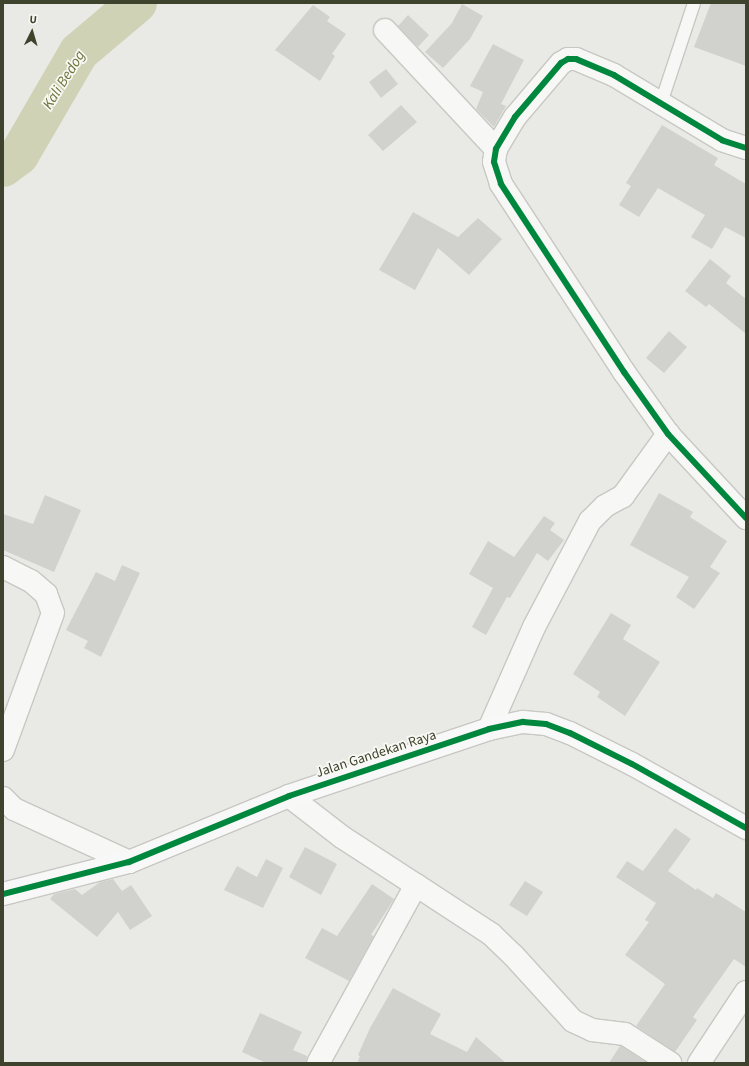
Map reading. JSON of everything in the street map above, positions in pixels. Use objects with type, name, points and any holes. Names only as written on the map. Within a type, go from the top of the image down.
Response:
[{"type":"street","points":[[385,30],[496,149]]},
{"type":"street","points":[[745,514],[668,434],[545,254],[501,184],[496,173],[496,149],[515,117],[561,63],[568,59],[576,59],[614,76],[722,140],[746,148]]},
{"type":"street","points":[[489,729],[534,626],[590,521],[604,506],[623,496],[668,434]]},
{"type":"street","points":[[3,567],[31,581],[46,594],[53,613],[3,750]]},
{"type":"street","name":"Jalan Gandekan Raya","points":[[3,894],[129,862],[289,796],[489,729],[523,722],[546,724],[558,728],[632,764],[746,828]]},
{"type":"street","points":[[289,796],[342,837],[490,934],[513,955],[573,1021],[592,1030],[625,1034],[670,1063]]},
{"type":"street","points":[[3,798],[14,810],[129,862]]},
{"type":"street","points":[[318,1063],[416,885]]},
{"type":"street","points":[[699,1063],[746,992]]},
{"type":"lane","points":[[661,103],[694,3]]},
{"type":"building","points":[[711,3],[746,3],[746,66],[694,47]]},
{"type":"building","points":[[462,4],[483,16],[470,39],[443,68],[425,52],[452,23]]},
{"type":"building","points":[[313,5],[330,17],[327,21],[346,34],[332,54],[335,56],[320,81],[275,50]]},
{"type":"building","points":[[408,15],[429,35],[418,47],[398,26]]},
{"type":"building","points":[[493,44],[524,60],[501,104],[506,106],[494,127],[476,109],[483,92],[470,86]]},
{"type":"building","points":[[386,69],[398,84],[381,98],[369,82]]},
{"type":"building","points":[[401,105],[417,122],[383,151],[368,135]]},
{"type":"building","points":[[662,125],[718,158],[714,165],[746,184],[746,238],[725,227],[712,249],[691,237],[705,215],[658,188],[639,217],[619,205],[631,186],[626,183]]},
{"type":"building","points":[[413,212],[458,237],[478,218],[502,239],[469,275],[438,248],[415,290],[379,270]]},
{"type":"building","points":[[710,259],[731,276],[726,283],[746,299],[746,334],[709,304],[706,307],[685,291]]},
{"type":"building","points":[[669,331],[687,347],[664,373],[646,358]]},
{"type":"building","points":[[659,493],[693,512],[690,517],[727,541],[710,567],[720,573],[694,609],[676,597],[689,577],[630,545]]},
{"type":"building","points":[[45,495],[81,510],[54,572],[3,550],[3,514],[33,524]]},
{"type":"building","points":[[544,516],[555,523],[550,530],[564,540],[548,561],[537,553],[510,598],[507,597],[486,635],[472,627],[493,588],[469,574],[488,541],[514,557]]},
{"type":"building","points":[[122,565],[140,573],[101,657],[84,648],[88,641],[66,630],[96,572],[115,581]]},
{"type":"building","points":[[611,613],[631,625],[623,639],[660,662],[625,716],[597,697],[600,692],[573,674]]},
{"type":"building","points":[[675,828],[691,839],[668,871],[696,890],[697,888],[713,898],[716,893],[746,912],[746,967],[734,959],[693,1017],[697,1020],[675,1052],[636,1026],[665,984],[625,955],[649,922],[645,920],[656,903],[616,877],[627,861],[643,871]]},
{"type":"building","points":[[305,847],[337,864],[321,895],[289,877]]},
{"type":"building","points":[[266,859],[283,868],[263,908],[224,890],[237,866],[257,877]]},
{"type":"building","points":[[113,879],[122,891],[131,885],[152,916],[130,930],[118,912],[97,937],[50,899],[54,894],[75,889],[82,895],[100,882]]},
{"type":"building","points":[[525,881],[543,892],[527,916],[509,905]]},
{"type":"building","points":[[372,884],[394,899],[371,935],[374,936],[349,981],[305,958],[322,928],[337,936]]},
{"type":"building","points":[[393,988],[441,1014],[430,1034],[467,1052],[476,1037],[506,1063],[357,1063],[360,1056],[358,1055],[370,1028]]},
{"type":"building","points":[[260,1013],[302,1032],[293,1050],[307,1056],[306,1063],[266,1063],[242,1052]]},
{"type":"building","points":[[621,1046],[647,1063],[609,1063]]},
{"type":"waterway","name":"Kali Bedog","points":[[3,167],[19,155],[79,52],[137,3]]},
{"type":"cycle path","points":[[746,148],[722,140],[614,75],[576,59],[568,59],[561,63],[515,117],[496,149],[494,162],[501,184],[624,372],[668,434],[746,518]]},
{"type":"cycle path","points":[[3,894],[129,862],[289,796],[489,729],[523,722],[546,724],[570,733],[632,764],[746,828]]}]
